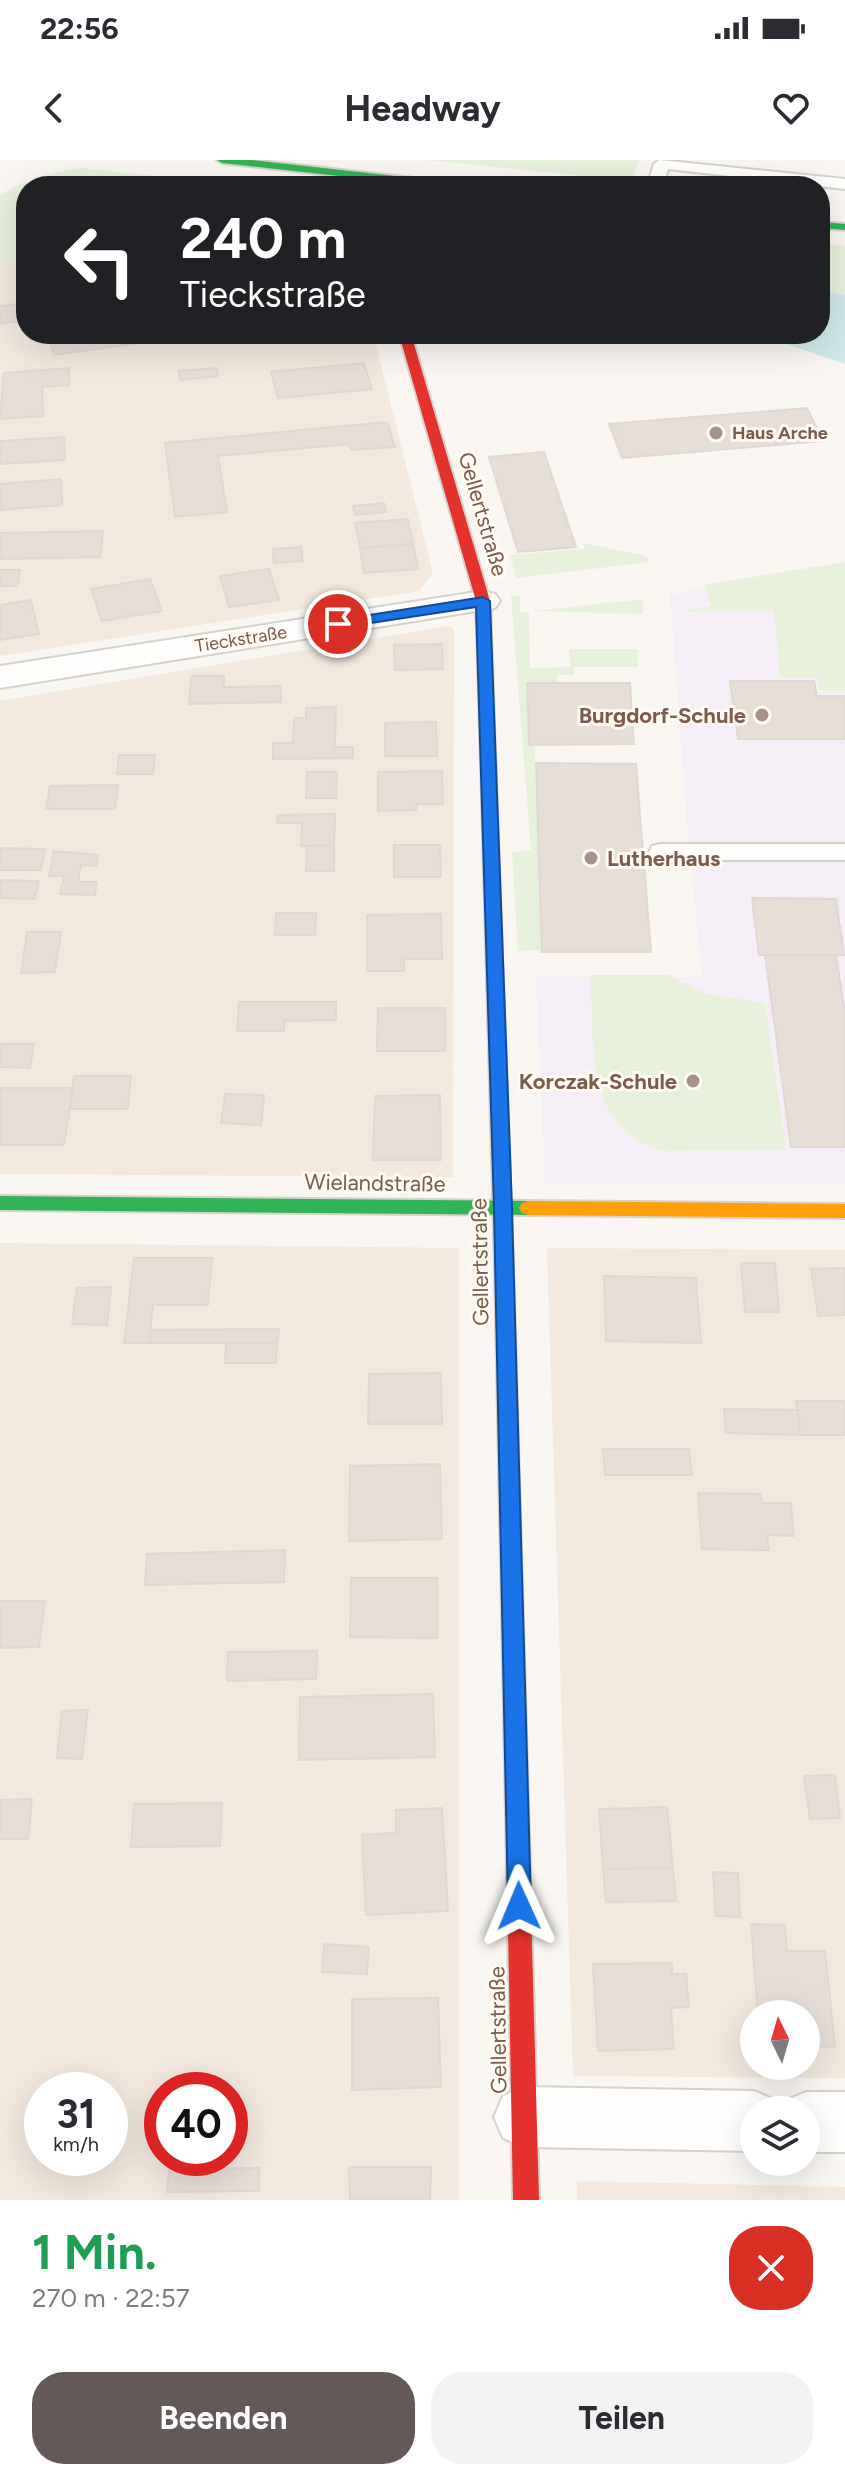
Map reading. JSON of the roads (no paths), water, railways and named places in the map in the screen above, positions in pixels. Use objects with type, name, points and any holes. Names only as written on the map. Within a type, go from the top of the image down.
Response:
[{"type":"street","points":[[222,160],[367,176]]},
{"type":"street","name":"Gellertstraße","points":[[408,344],[483,601],[503,1208],[526,2200]]},
{"type":"street","name":"Tieckstraße","points":[[0,677],[483,601]]},
{"type":"street","name":"Wielandstraße","points":[[0,1203],[845,1211]]},
{"type":"street","points":[[524,2117],[740,2121]]},
{"type":"street","points":[[820,2122],[845,2122]]},
{"type":"lane","points":[[658,176],[662,164],[772,176]]},
{"type":"lane","points":[[660,852],[845,852]]},
{"type":"water","points":[[830,291],[845,295],[845,364],[786,344],[830,344]]},
{"type":"place","name":"Haus Arche","points":[[716,433]]},
{"type":"place","name":"Burgdorf-Schule","points":[[762,715]]},
{"type":"place","name":"Lutherhaus","points":[[591,858]]},
{"type":"place","name":"Korczak-Schule","points":[[693,1081]]}]
